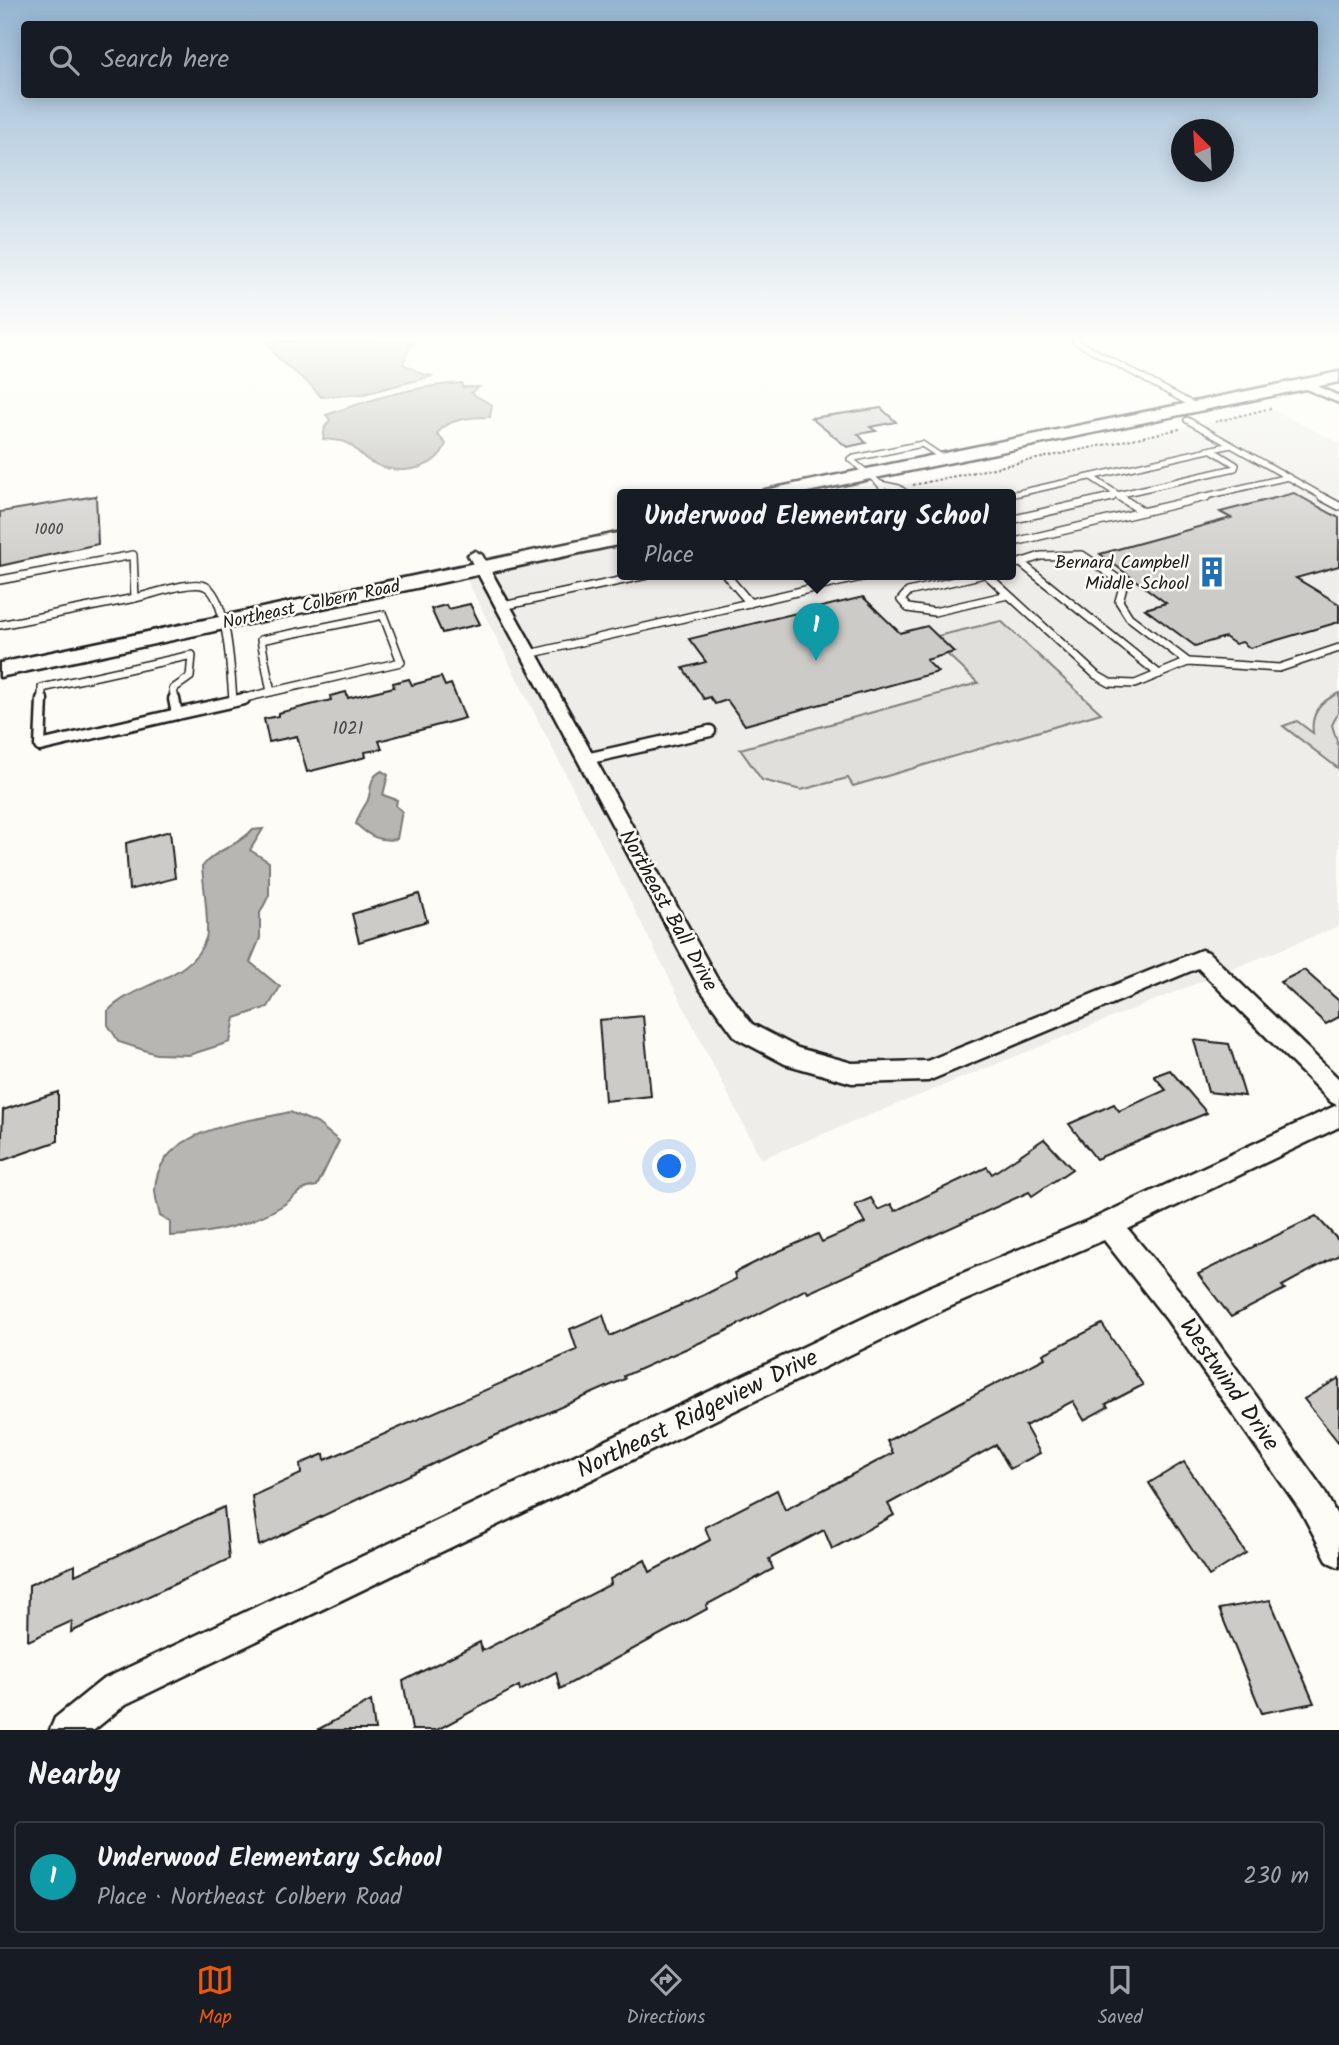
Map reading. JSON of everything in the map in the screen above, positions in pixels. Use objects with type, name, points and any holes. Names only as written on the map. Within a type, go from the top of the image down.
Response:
[{"type":"main road","points":[[826,489],[877,484],[943,458],[1170,422]]},
{"type":"main road","points":[[856,489],[1175,422]]},
{"type":"main road","name":"Northeast Colbern Road","points":[[0,670],[223,615],[478,561],[617,525]]},
{"type":"main road","name":"Northeast Colbern Road","points":[[478,561],[617,539]]},
{"type":"main road","name":"Northeast Colbern Road","points":[[0,652],[223,615]]},
{"type":"street","name":"Northeast Ball Drive","points":[[478,561],[708,984],[744,1031],[793,1057],[852,1073],[928,1071],[1201,958],[1339,1095]]},
{"type":"street","name":"Northeast Ridgeview Drive","points":[[67,1730],[114,1692],[937,1298],[1108,1225],[1339,1115]]},
{"type":"street","name":"Westwind Drive","points":[[1108,1225],[1177,1310],[1312,1500],[1339,1551]]},
{"type":"lane","points":[[1198,422],[1231,445],[1339,506]]},
{"type":"lane","points":[[1016,494],[1231,445]]},
{"type":"lane","points":[[1016,519],[1234,468],[1236,465],[1212,450]]},
{"type":"lane","points":[[1091,477],[1142,511]]},
{"type":"lane","points":[[1016,542],[1288,477]]},
{"type":"lane","points":[[877,484],[900,488]]},
{"type":"lane","points":[[0,580],[133,555],[135,598]]},
{"type":"lane","points":[[1016,564],[1041,556],[1082,555],[1104,567],[1124,583],[1119,601],[1129,617],[1188,662]]},
{"type":"lane","points":[[1024,562],[1159,674]]},
{"type":"lane","points":[[503,606],[624,580]]},
{"type":"lane","points":[[730,580],[750,603]]},
{"type":"lane","points":[[529,654],[849,580]]},
{"type":"lane","points":[[959,580],[908,592],[901,600],[902,604],[913,612],[933,614],[1008,594]]},
{"type":"lane","points":[[993,580],[1096,675],[1110,683],[1135,684],[1188,662],[1279,668],[1339,648]]},
{"type":"lane","points":[[0,625],[204,586],[212,590],[223,615],[233,701]]},
{"type":"lane","points":[[177,715],[173,689],[190,677],[192,655],[42,688],[40,746],[177,715],[401,662],[383,615],[261,640],[271,692]]},
{"type":"lane","points":[[586,759],[710,731]]},
{"type":"path","points":[[900,488],[1177,422]]},
{"type":"shaded area","points":[[329,422],[456,422],[447,425],[437,434],[446,444],[433,461],[414,469],[403,470],[367,460],[345,442],[323,439]]},
{"type":"shaded area","points":[[1210,422],[1297,422],[1339,443],[1339,926],[761,1159],[464,574],[617,543],[617,580],[1016,580],[1016,489],[880,489]]},
{"type":"shaded area","points":[[1001,621],[1101,713],[853,786],[848,778],[801,790],[762,780],[740,749],[978,683],[947,654],[954,652],[937,636]]},
{"type":"shaded area","points":[[1339,693],[1339,711],[1332,725],[1339,748],[1339,769],[1283,726],[1297,721],[1313,733],[1313,719],[1318,708]]},
{"type":"shaded area","points":[[382,771],[388,775],[383,795],[397,800],[396,806],[402,811],[397,839],[375,837],[356,824],[369,798],[372,781]]},
{"type":"shaded area","points":[[263,829],[250,850],[269,862],[269,895],[260,913],[260,938],[250,962],[280,987],[268,1007],[235,1018],[230,1042],[189,1055],[156,1054],[119,1042],[108,1025],[108,1011],[133,993],[189,963],[206,938],[207,915],[202,867],[213,856],[241,840],[252,830]]},
{"type":"shaded area","points":[[290,1112],[317,1123],[339,1141],[317,1186],[305,1189],[285,1204],[254,1220],[213,1231],[170,1236],[170,1222],[160,1216],[155,1189],[160,1168],[171,1152],[187,1140],[207,1131]]},
{"type":"building","points":[[816,422],[896,422],[870,427],[876,431],[858,434],[866,443],[847,447]]},
{"type":"building","name":"Bernard Campbell Middle School","points":[[1294,493],[1339,518],[1339,566],[1296,578],[1339,604],[1339,622],[1250,648],[1242,642],[1235,644],[1225,637],[1195,646],[1145,609],[1166,603],[1100,554],[1231,518],[1220,512]]},
{"type":"building","points":[[96,496],[98,544],[0,566],[0,512]]},
{"type":"building","points":[[863,597],[900,633],[927,626],[954,652],[926,660],[938,672],[745,725],[727,700],[715,704],[710,697],[704,699],[683,668],[706,662],[689,639]]},
{"type":"building","points":[[470,604],[480,624],[442,633],[431,609],[446,605],[448,609]]},
{"type":"building","points":[[441,677],[445,686],[451,684],[465,718],[379,741],[382,749],[365,752],[366,757],[307,772],[297,736],[269,742],[264,719],[278,716],[278,713],[331,700],[330,696],[346,692],[348,698],[394,687],[393,683],[409,679],[412,685]]},
{"type":"building","points":[[170,831],[175,878],[129,890],[126,843]]},
{"type":"building","points":[[419,894],[427,921],[359,942],[352,914]]},
{"type":"building","points":[[1304,970],[1339,1001],[1339,1017],[1326,1024],[1280,982]]},
{"type":"building","points":[[643,1016],[651,1096],[605,1101],[599,1020]]},
{"type":"building","points":[[1194,1040],[1229,1044],[1245,1096],[1208,1092]]},
{"type":"building","points":[[1170,1070],[1207,1113],[1096,1159],[1069,1124],[1114,1104],[1119,1111],[1166,1090],[1154,1076]]},
{"type":"building","points":[[58,1092],[58,1141],[1,1161],[3,1110]]},
{"type":"building","points":[[1044,1139],[1072,1169],[1032,1196],[1029,1192],[808,1293],[806,1289],[724,1332],[624,1376],[625,1379],[460,1451],[259,1546],[252,1496],[301,1474],[300,1464],[324,1454],[325,1460],[577,1350],[570,1329],[603,1315],[610,1336],[736,1279],[734,1273],[766,1257],[818,1234],[822,1242],[865,1223],[855,1205],[871,1198],[878,1210],[891,1204],[895,1211],[987,1167],[992,1174]]},
{"type":"building","points":[[1316,1216],[1339,1241],[1339,1255],[1282,1286],[1285,1289],[1231,1317],[1198,1274]]},
{"type":"building","points":[[1102,1324],[1143,1385],[1106,1404],[1108,1407],[1084,1420],[1073,1401],[1025,1426],[1040,1453],[1010,1469],[996,1445],[888,1504],[894,1515],[832,1549],[824,1530],[769,1559],[773,1569],[706,1605],[707,1609],[560,1689],[556,1672],[520,1691],[519,1686],[437,1730],[412,1730],[403,1681],[480,1642],[482,1651],[611,1584],[610,1579],[645,1560],[650,1572],[710,1540],[705,1527],[777,1490],[785,1510],[893,1453],[887,1441],[1045,1358],[1043,1354]]},
{"type":"building","points":[[1339,1378],[1339,1443],[1304,1399]]},
{"type":"building","points":[[1184,1462],[1246,1553],[1209,1576],[1149,1483]]},
{"type":"building","points":[[224,1507],[229,1559],[71,1632],[72,1621],[28,1641],[29,1585],[75,1565],[75,1575]]},
{"type":"building","points":[[1270,1600],[1314,1703],[1262,1713],[1219,1609]]},
{"type":"building","points":[[371,1701],[375,1730],[317,1730]]},
{"type":"place","name":"Bernard Campbell Middle School","points":[[1212,572]]},
{"type":"place","name":"Underwood Elementary School","points":[[816,661]]}]
